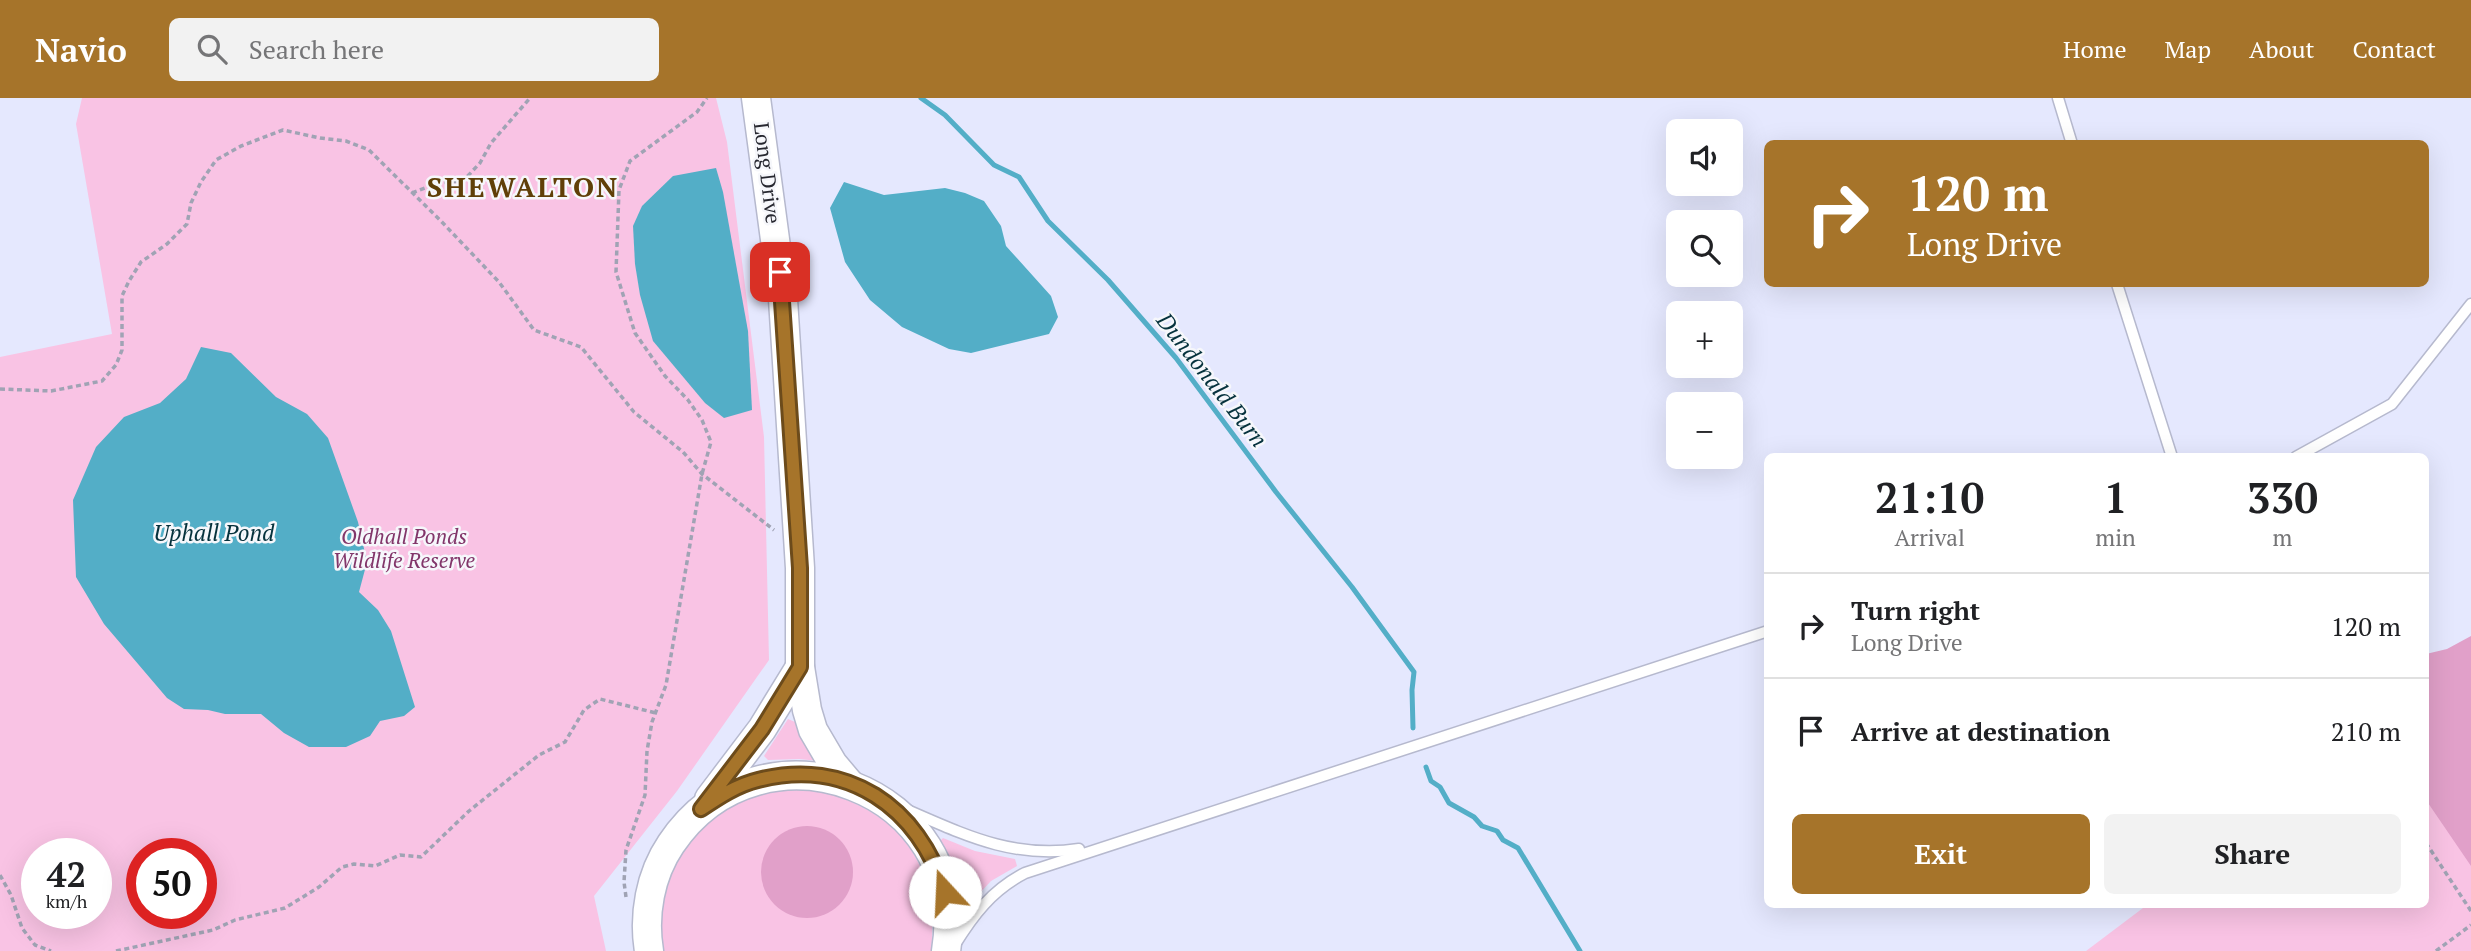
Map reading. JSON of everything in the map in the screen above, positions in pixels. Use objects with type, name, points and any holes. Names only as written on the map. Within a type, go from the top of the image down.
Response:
[{"type":"main road","name":"Long Drive","points":[[756,98],[783,299],[799,549],[800,667],[813,730],[833,764],[849,783]]},
{"type":"main road","points":[[649,951],[647,910],[653,881],[664,854],[680,830],[701,809],[762,729],[800,667]]},
{"type":"main road","points":[[701,809],[727,792],[756,780],[787,774],[819,776],[849,783],[882,800],[915,830],[929,849],[939,870],[949,915],[948,951]]},
{"type":"lane","points":[[2058,98],[2071,140]]},
{"type":"lane","points":[[2118,287],[2171,453]]},
{"type":"lane","points":[[2303,453],[2392,404],[2471,304]]},
{"type":"lane","points":[[948,951],[987,900],[1005,884],[1025,873],[1764,632]]},
{"type":"lane","points":[[882,800],[965,836],[1009,848],[1056,852],[1108,844]]},
{"type":"path","points":[[412,192],[439,183],[463,181],[530,98]]},
{"type":"path","points":[[628,910],[624,882],[626,850],[645,794],[647,751],[666,685],[702,474],[711,442],[702,420],[688,400],[665,376],[635,333],[616,272],[619,190],[631,161],[697,112],[707,98]]},
{"type":"path","points":[[0,389],[51,391],[102,382],[116,365],[122,350],[122,296],[129,281],[141,262],[167,244],[187,224],[191,202],[216,160],[241,146],[283,130],[346,141],[369,150],[412,192],[499,282],[534,330],[581,347],[634,412],[683,452],[702,474],[799,549]]},
{"type":"path","points":[[116,951],[214,930],[235,920],[285,908],[318,887],[342,867],[354,864],[375,866],[400,855],[421,856],[469,811],[539,755],[565,742],[584,710],[600,699],[656,713]]},
{"type":"path","points":[[2429,848],[2471,911]]},
{"type":"path","points":[[0,875],[11,895],[22,928],[35,945],[51,951]]},
{"type":"path","points":[[2436,951],[2471,925]]},
{"type":"green space","name":"Oldhall Ponds Wildlife Reserve","points":[[82,98],[716,98],[727,142],[764,437],[769,660],[677,791],[594,896],[606,951],[0,951],[0,357],[112,334],[76,124]]},
{"type":"green space","points":[[2471,674],[2471,951],[2086,951],[2143,908],[2429,908],[2429,701]]},
{"type":"green space","points":[[788,719],[798,721],[819,761],[768,760],[764,756]]},
{"type":"green space","points":[[809,789],[839,797],[866,809],[888,824],[906,843],[919,865],[928,890],[932,919],[931,951],[661,951],[659,944],[663,890],[676,860],[696,833],[721,811],[749,797]]},
{"type":"green space","points":[[943,838],[975,851],[1015,859],[1017,866],[991,881],[963,911],[954,871],[940,841]]},
{"type":"shaded area","points":[[2471,636],[2471,866],[2429,804],[2429,653],[2447,649]]},
{"type":"shaded area","points":[[807,826],[825,829],[840,839],[850,854],[853,872],[850,890],[840,905],[825,915],[807,918],[789,915],[774,905],[764,890],[761,872],[764,854],[774,839],[789,829]]},
{"type":"water","points":[[716,168],[723,192],[748,331],[752,410],[724,418],[705,403],[653,341],[640,295],[633,226],[642,206],[673,176]]},
{"type":"water","points":[[844,182],[884,195],[945,188],[984,201],[1001,226],[1006,246],[1051,296],[1058,317],[1049,334],[971,353],[949,349],[902,327],[870,300],[845,262],[830,208]]},
{"type":"water","name":"Uphall Pond","points":[[201,347],[231,353],[276,397],[307,414],[328,438],[358,522],[367,562],[359,592],[378,610],[391,631],[415,707],[404,716],[380,721],[370,736],[346,747],[309,747],[284,733],[261,714],[225,714],[184,709],[167,698],[104,624],[76,577],[73,500],[96,447],[124,417],[160,403],[186,379]]},
{"type":"waterway","name":"Dundonald Burn","points":[[921,98],[945,115],[994,165],[1019,177],[1048,221],[1108,280],[1176,358],[1414,672],[1413,728]]},
{"type":"waterway","name":"Dundonald Burn","points":[[1426,767],[1431,781],[1440,787],[1449,803],[1474,817],[1482,826],[1497,831],[1503,840],[1518,848],[1580,951]]},
{"type":"district","name":"SHEWALTON","points":[[523,187]]},
{"type":"route","points":[[780,272],[800,568],[800,667],[762,729],[701,809],[727,792],[756,780],[787,774],[819,776],[849,783],[882,800],[915,830],[929,849],[945,892]]}]
